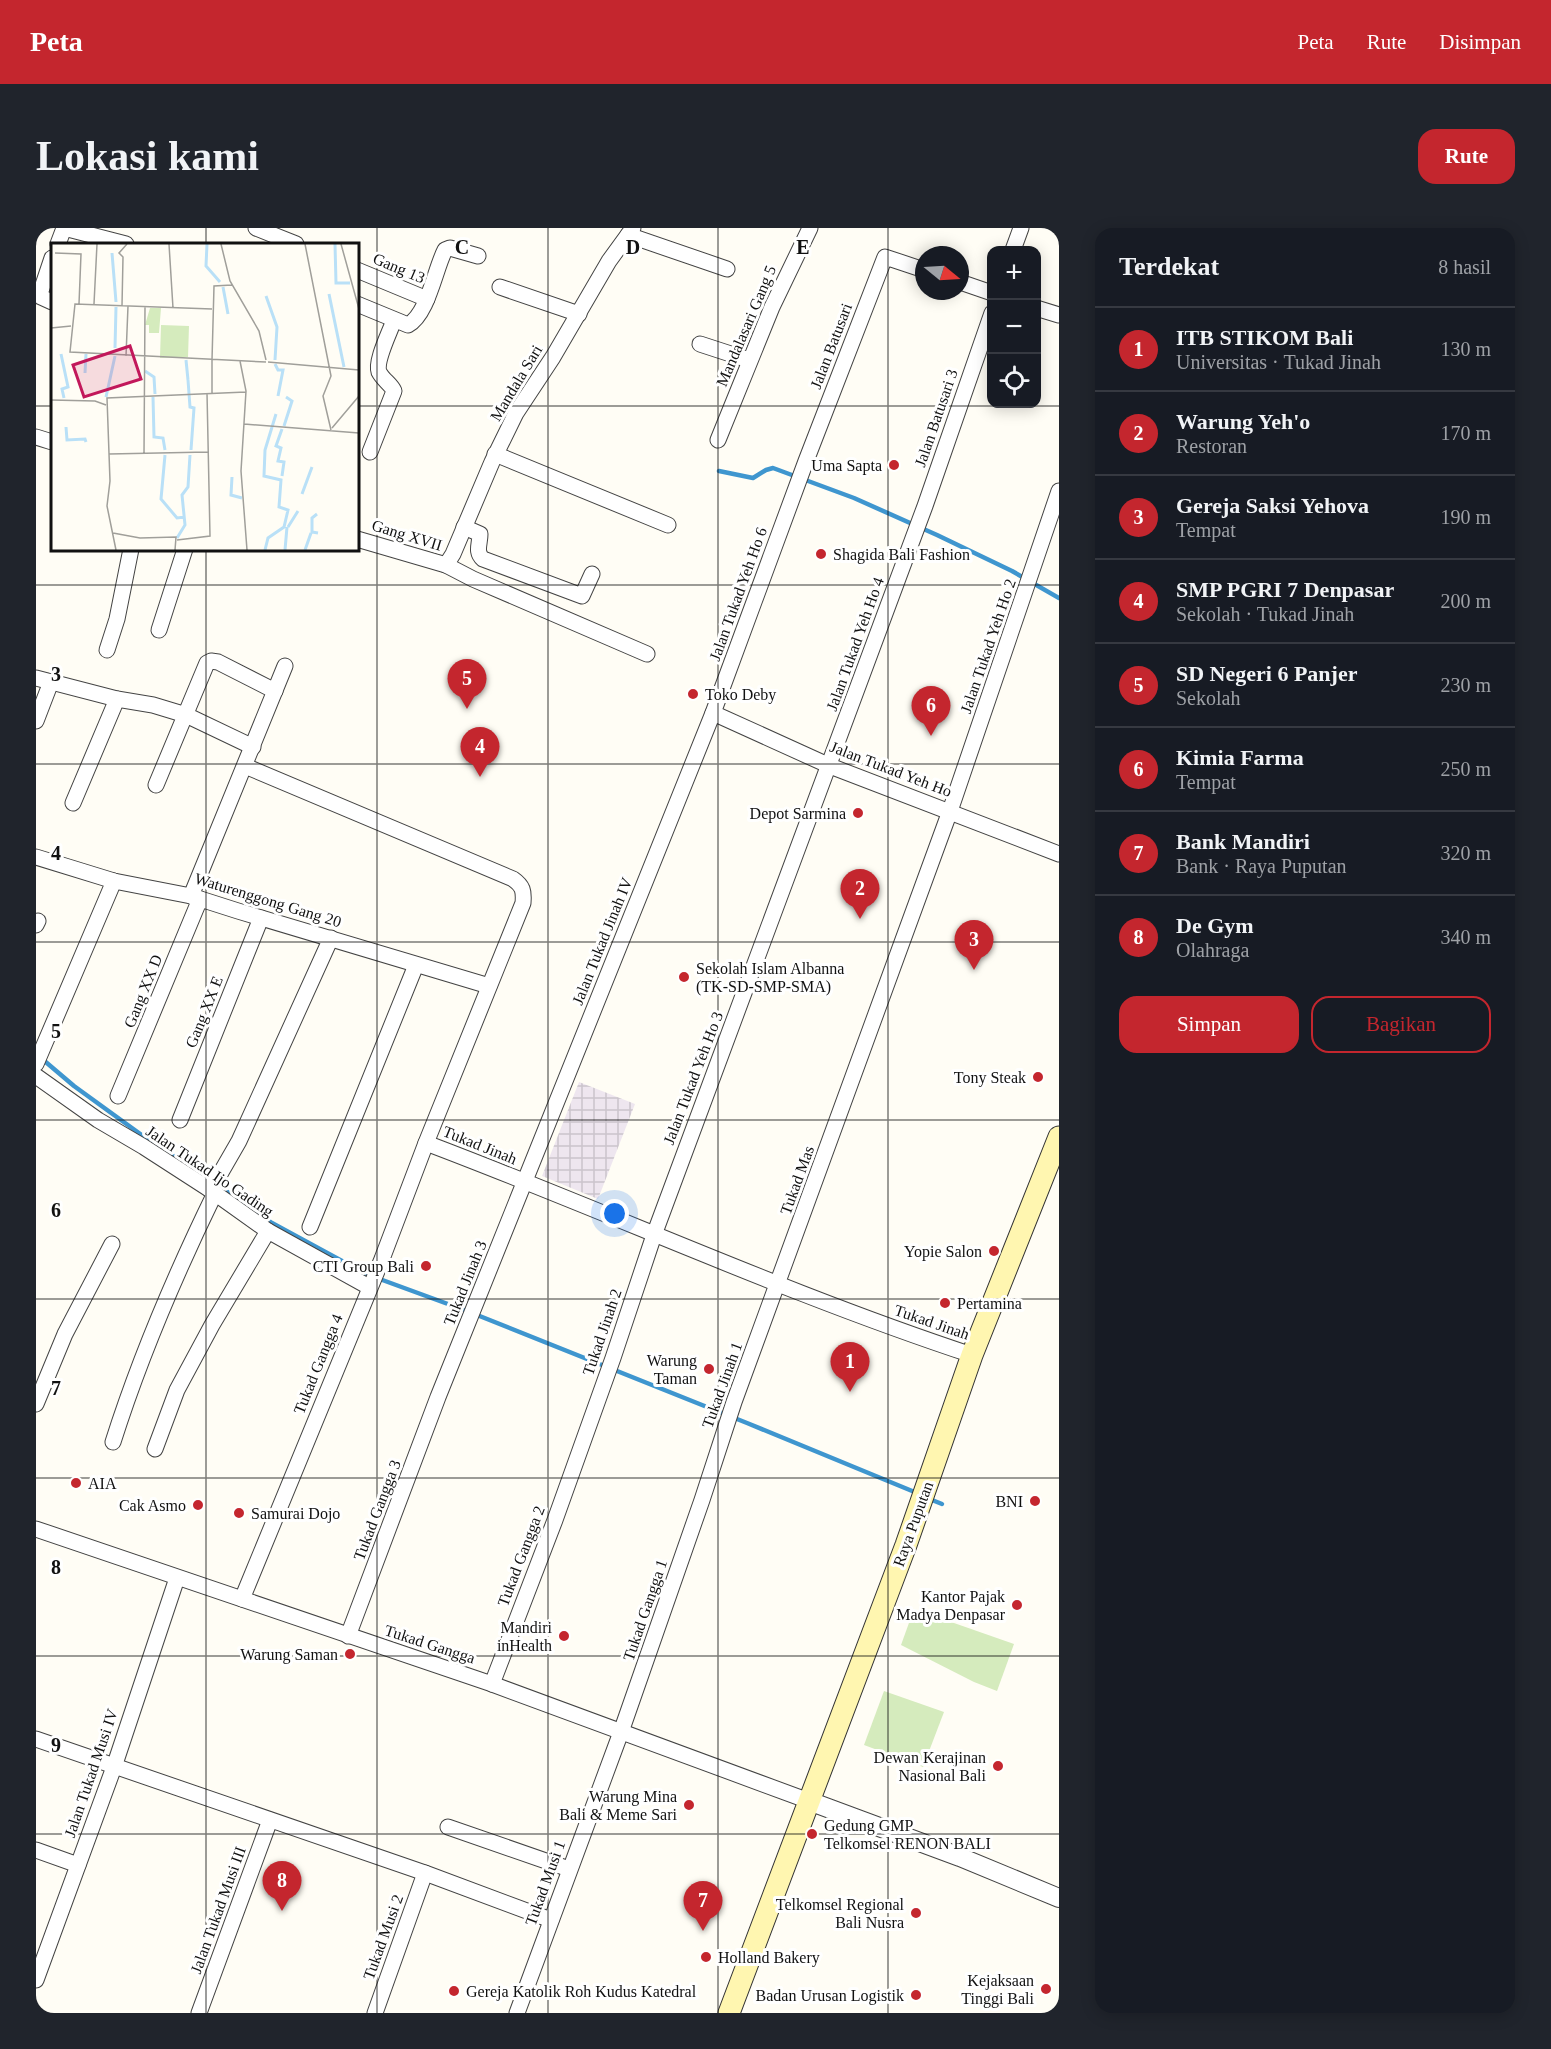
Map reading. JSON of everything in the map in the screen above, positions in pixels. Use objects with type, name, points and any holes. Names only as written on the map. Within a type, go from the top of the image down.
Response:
[{"type":"main road","name":"Raya Puputan","points":[[729,2013],[932,1471],[972,1355],[1055,1159],[1059,1137]]},
{"type":"street","points":[[58,243],[64,228],[122,243]]},
{"type":"street","points":[[256,228],[294,243]]},
{"type":"street","name":"Mandalasari Gang 5","points":[[718,440],[749,360],[810,228]]},
{"type":"street","points":[[1014,246],[1021,228]]},
{"type":"street","points":[[631,232],[727,269]]},
{"type":"street","name":"Mandala Sari","points":[[447,565],[495,454],[516,413],[579,314],[609,261],[631,232]]},
{"type":"street","points":[[358,304],[408,325],[427,299],[445,250],[450,248],[478,256]]},
{"type":"street","name":"Jalan Batusari","points":[[797,487],[885,257],[915,267]]},
{"type":"street","points":[[51,261],[40,294],[41,297],[51,302]]},
{"type":"street","name":"Gang 13","points":[[358,270],[427,299]]},
{"type":"street","points":[[969,285],[987,291]]},
{"type":"street","points":[[500,287],[579,314]]},
{"type":"street","points":[[1041,310],[1059,315]]},
{"type":"street","points":[[370,452],[394,391],[393,387],[382,378],[378,364],[394,320]]},
{"type":"street","name":"Jalan Batusari 3","points":[[914,535],[987,327]]},
{"type":"street","points":[[700,344],[749,360]]},
{"type":"street","points":[[36,437],[51,442]]},
{"type":"street","points":[[495,454],[668,525]]},
{"type":"street","name":"Jalan Tukad Yeh Ho 6","points":[[712,713],[797,487]]},
{"type":"street","name":"Jalan Tukad Yeh Ho 2","points":[[849,1090],[950,811],[1059,491]]},
{"type":"street","points":[[464,527],[480,534],[478,550],[479,556],[483,559],[571,592],[582,596],[592,574]]},
{"type":"street","name":"Jalan Tukad Yeh Ho 4","points":[[830,766],[914,535]]},
{"type":"street","name":"Gang XVII","points":[[358,539],[447,565],[473,579],[647,654]]},
{"type":"street","points":[[107,650],[117,619],[131,550]]},
{"type":"street","points":[[159,630],[185,550]]},
{"type":"street","points":[[156,785],[207,663],[218,662],[275,691]]},
{"type":"street","name":"Gang XX D","points":[[118,1096],[285,666]]},
{"type":"street","points":[[36,721],[44,680],[117,699],[153,705],[186,715],[253,747]]},
{"type":"street","points":[[73,803],[117,699]]},
{"type":"street","name":"Jalan Tukad Yeh Ho","points":[[712,713],[830,766],[1059,854]]},
{"type":"street","name":"Jalan Tukad Jinah IV","points":[[525,1182],[712,713]]},
{"type":"street","name":"Tukad Jinah","points":[[245,766],[521,884],[524,891],[523,903],[426,1143],[908,1334],[972,1355]]},
{"type":"street","name":"Jalan Tukad Yeh Ho 3","points":[[654,1234],[830,766]]},
{"type":"street","name":"Waturenggong Gang 20","points":[[36,857],[114,881],[196,897],[489,986]]},
{"type":"street","points":[[36,1067],[114,881]]},
{"type":"street","name":"Gang XX E","points":[[180,1120],[261,918]]},
{"type":"street","points":[[113,1442],[127,1398],[214,1185],[239,1141],[270,1077],[331,938]]},
{"type":"street","points":[[310,1227],[416,965]]},
{"type":"street","name":"Jalan Tukad Ijo Gading","points":[[36,1067],[98,1120],[214,1185],[268,1231],[370,1285]]},
{"type":"street","name":"Tukad Mas","points":[[778,1283],[849,1090]]},
{"type":"street","name":"Tukad Gangga 4","points":[[242,1599],[382,1259],[426,1143]]},
{"type":"street","name":"Tukad Jinah 3","points":[[438,1397],[525,1182]]},
{"type":"street","points":[[155,1449],[177,1390],[212,1325],[268,1231]]},
{"type":"street","name":"Tukad Jinah 2","points":[[583,1441],[654,1234]]},
{"type":"street","points":[[36,1404],[66,1334],[112,1244]]},
{"type":"street","name":"Tukad Jinah 1","points":[[702,1500],[722,1436],[778,1283]]},
{"type":"street","name":"Tukad Gangga 3","points":[[348,1636],[438,1397]]},
{"type":"street","name":"Tukad Gangga 2","points":[[492,1684],[583,1441]]},
{"type":"street","name":"Tukad Gangga 1","points":[[621,1732],[702,1500]]},
{"type":"street","name":"Tukad Gangga","points":[[36,1529],[492,1684],[809,1800]]},
{"type":"street","name":"Jalan Tukad Musi IV","points":[[36,1980],[114,1767],[177,1578]]},
{"type":"street","name":"Tukad Musi 1","points":[[517,2013],[621,1732]]},
{"type":"street","points":[[36,1739],[425,1873],[550,1920]]},
{"type":"street","points":[[809,1800],[960,1857],[1059,1898]]},
{"type":"street","name":"Jalan Tukad Musi III","points":[[199,2013],[270,1820]]},
{"type":"street","points":[[448,1827],[569,1869]]},
{"type":"street","points":[[36,1850],[78,1865]]},
{"type":"street","name":"Tukad Musi 2","points":[[375,2013],[425,1873]]},
{"type":"shaded area","points":[[579,1082],[635,1104],[598,1199],[542,1176]]},
{"type":"green space","points":[[914,1609],[1014,1644],[997,1691],[974,1682],[901,1645]]},
{"type":"green space","points":[[884,1691],[944,1712],[923,1767],[864,1745]]},
{"type":"waterway","points":[[719,471],[753,478],[773,468],[854,498],[1012,571],[1059,598]]},
{"type":"waterway","points":[[41,1058],[74,1086],[143,1136],[272,1223],[366,1274],[467,1311],[917,1493]]},
{"type":"waterway","points":[[927,1498],[942,1504]]},
{"type":"place","name":"Uma Sapta","points":[[894,465]]},
{"type":"place","name":"Shagida Bali Fashion","points":[[821,554]]},
{"type":"place","name":"Toko Deby","points":[[693,694]]},
{"type":"place","name":"SD Negeri 6 Panjer","points":[[467,709]]},
{"type":"place","name":"Kimia Farma","points":[[931,736]]},
{"type":"place","name":"SMP PGRI 7 Denpasar","points":[[480,777]]},
{"type":"place","name":"Depot Sarmina","points":[[858,813]]},
{"type":"place","name":"Warung Yeh'o","points":[[860,919]]},
{"type":"place","name":"Gereja Saksi Yehova","points":[[974,970]]},
{"type":"place","name":"Sekolah Islam Albanna (TK-SD-SMP-SMA)","points":[[684,977]]},
{"type":"place","name":"Tony Steak","points":[[1038,1077]]},
{"type":"place","name":"Yopie Salon","points":[[994,1251]]},
{"type":"place","name":"CTI Group Bali","points":[[426,1266]]},
{"type":"place","name":"Pertamina","points":[[945,1303]]},
{"type":"place","name":"Warung Taman","points":[[709,1369]]},
{"type":"place","name":"ITB STIKOM Bali","points":[[850,1392]]},
{"type":"place","name":"AIA","points":[[76,1483]]},
{"type":"place","name":"BNI","points":[[1035,1501]]},
{"type":"place","name":"Cak Asmo","points":[[198,1505]]},
{"type":"place","name":"Samurai Dojo","points":[[239,1513]]},
{"type":"place","name":"Kantor Pajak Madya Denpasar","points":[[1017,1605]]},
{"type":"place","name":"Mandiri inHealth","points":[[564,1636]]},
{"type":"place","name":"Warung Saman","points":[[350,1654]]},
{"type":"place","name":"Dewan Kerajinan Nasional Bali","points":[[998,1766]]},
{"type":"place","name":"Warung Mina Bali & Meme Sari","points":[[689,1805]]},
{"type":"place","name":"Gedung GMP Telkomsel RENON BALI","points":[[812,1834]]},
{"type":"place","name":"De Gym","points":[[282,1911]]},
{"type":"place","name":"Telkomsel Regional Bali Nusra","points":[[916,1913]]},
{"type":"place","name":"Bank Mandiri","points":[[703,1931]]},
{"type":"place","name":"Holland Bakery","points":[[706,1957]]},
{"type":"place","name":"Kejaksaan Tinggi Bali","points":[[1046,1989]]},
{"type":"place","name":"Gereja Katolik Roh Kudus Katedral","points":[[454,1991]]},
{"type":"place","name":"Badan Urusan Logistik","points":[[916,1995]]}]
